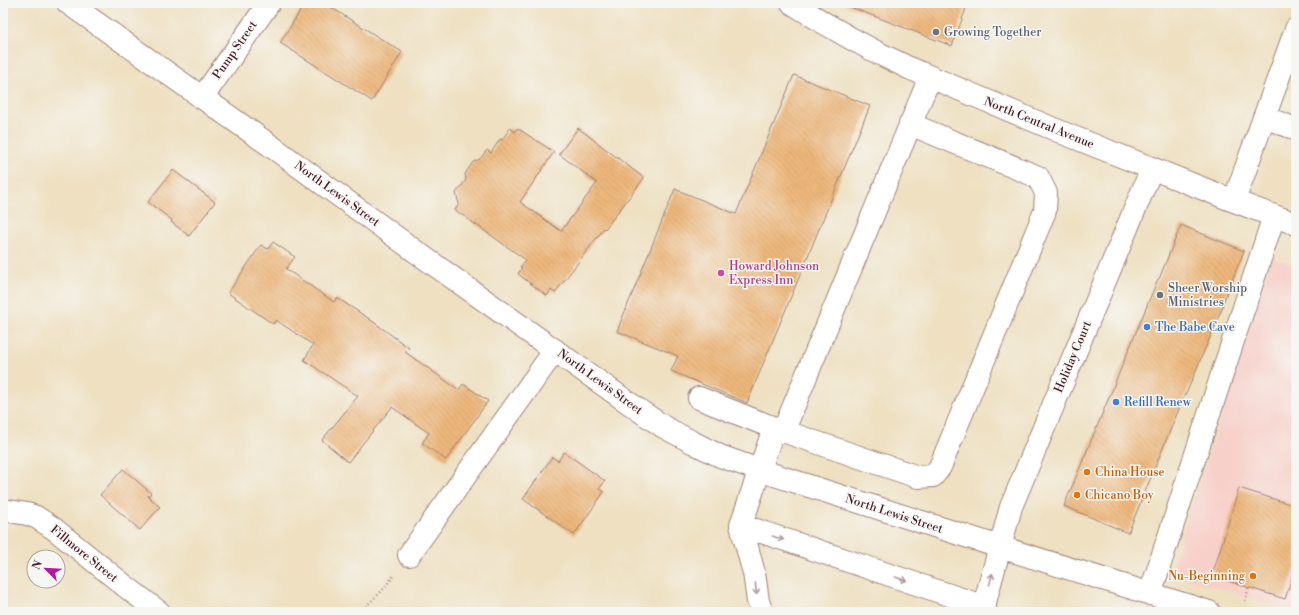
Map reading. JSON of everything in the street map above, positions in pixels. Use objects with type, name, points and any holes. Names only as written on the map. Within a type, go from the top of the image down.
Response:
[{"type":"street","name":"North Lewis Street","points":[[68,3],[271,146],[623,400],[664,427],[720,456],[759,470],[1209,612]]},
{"type":"street","name":"Pump Street","points":[[202,98],[269,3]]},
{"type":"street","name":"North Central Avenue","points":[[792,3],[828,26],[886,57],[930,77],[1068,136],[1296,224]]},
{"type":"street","points":[[1234,201],[1296,29]]},
{"type":"street","points":[[762,612],[758,601],[754,573],[741,525],[759,470],[778,430],[930,77]]},
{"type":"street","points":[[1264,118],[1296,129]]},
{"type":"street","points":[[699,398],[778,430],[918,477],[933,476],[940,467],[1045,211],[1046,193],[1038,177],[910,124]]},
{"type":"street","name":"Holiday Court","points":[[984,610],[1010,507],[1152,168]]},
{"type":"street","points":[[1150,594],[1274,216]]},
{"type":"street","points":[[409,555],[555,350]]},
{"type":"street","name":"Fillmore Street","points":[[3,510],[17,511],[32,516],[53,528],[159,612]]},
{"type":"street","points":[[741,525],[984,610]]},
{"type":"path","points":[[360,612],[382,591],[409,555]]},
{"type":"path","points":[[1245,601],[1250,588]]},
{"type":"shaded area","points":[[1272,258],[1296,266],[1296,612],[1170,573]]},
{"type":"building","points":[[305,3],[324,3],[402,52],[372,101],[280,43]]},
{"type":"building","name":"Growing Together","points":[[846,3],[968,3],[952,46],[845,5]]},
{"type":"building","name":"Howard Johnson Express Inn","points":[[794,75],[870,106],[747,403],[671,371],[678,356],[617,331],[675,189],[736,214]]},
{"type":"building","points":[[510,128],[515,132],[517,128],[554,152],[520,202],[561,231],[597,183],[559,154],[578,128],[644,178],[555,293],[551,290],[547,296],[518,274],[522,268],[520,267],[526,260],[455,210],[459,204],[456,193],[466,180],[465,174],[473,162],[480,159],[487,150],[491,153],[500,139],[502,140]]},
{"type":"building","points":[[173,170],[215,202],[189,236],[171,222],[172,220],[148,202]]},
{"type":"building","points":[[1181,225],[1244,251],[1222,305],[1223,306],[1128,533],[1064,506]]},
{"type":"building","points":[[273,242],[295,257],[286,269],[334,302],[337,298],[368,318],[409,348],[405,352],[459,390],[463,384],[488,401],[446,460],[422,443],[429,433],[392,407],[348,462],[322,440],[358,396],[304,360],[313,345],[276,320],[273,324],[228,293],[261,245],[268,249]]},
{"type":"building","points":[[564,452],[605,481],[599,489],[604,492],[574,535],[523,499],[552,457],[558,461]]},
{"type":"building","points":[[123,469],[151,493],[148,496],[160,507],[140,530],[100,495]]},
{"type":"building","points":[[1239,488],[1296,506],[1296,565],[1285,599],[1212,576]]},
{"type":"place","name":"Growing Together","points":[[936,32]]},
{"type":"place","name":"Howard Johnson Express Inn","points":[[721,273]]},
{"type":"place","name":"Sheer Worship Ministries","points":[[1160,295]]},
{"type":"place","name":"The Babe Cave","points":[[1147,327]]},
{"type":"place","name":"Refill Renew","points":[[1116,402]]},
{"type":"place","name":"China House","points":[[1087,472]]},
{"type":"place","name":"Chicano Boy","points":[[1077,495]]},
{"type":"place","name":"Nu-Beginning","points":[[1253,576]]}]
